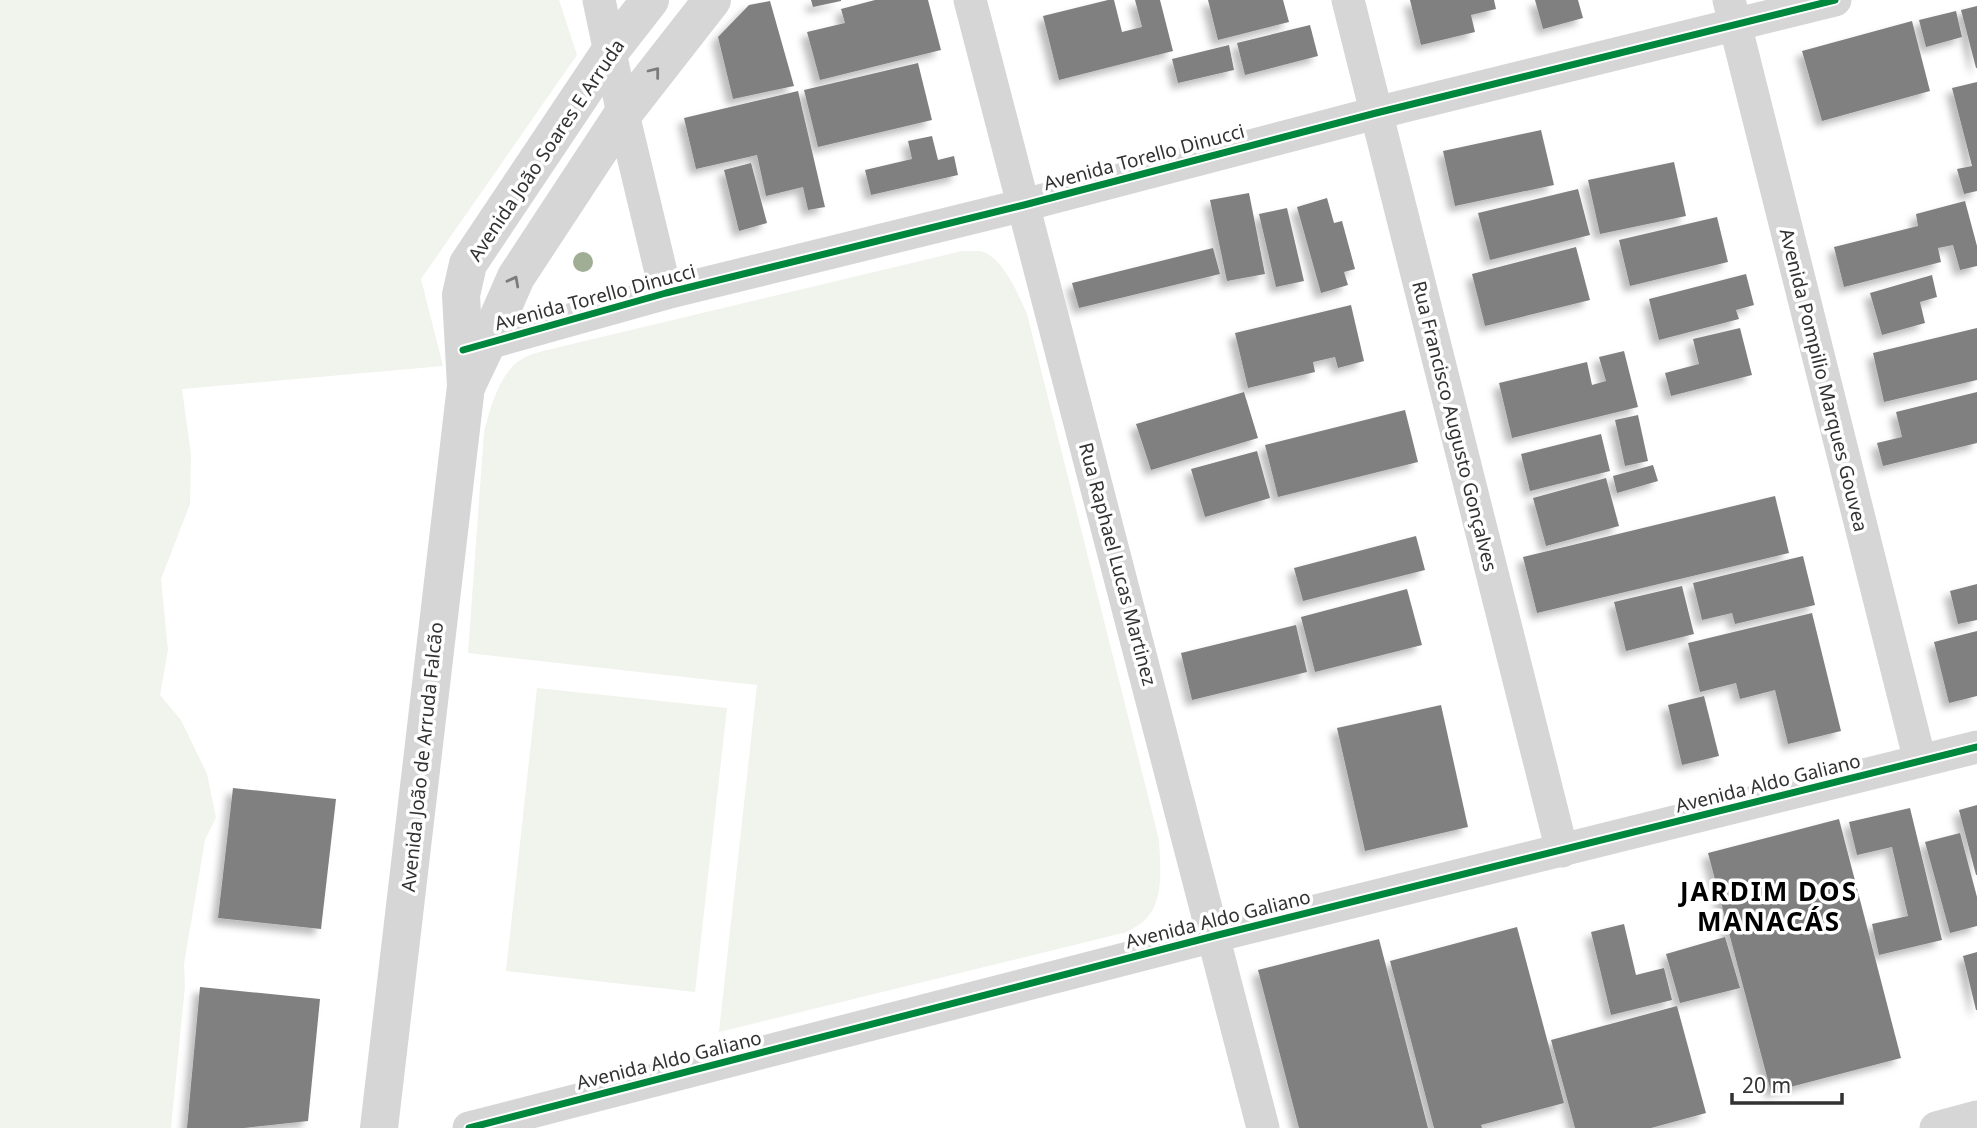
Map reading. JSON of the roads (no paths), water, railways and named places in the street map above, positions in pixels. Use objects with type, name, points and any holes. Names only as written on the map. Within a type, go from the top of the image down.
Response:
[{"type":"street","points":[[599,0],[622,114],[666,293]]},
{"type":"street","name":"Avenida João Soares E Arruda","points":[[472,360],[461,295],[468,264],[611,50],[650,0]]},
{"type":"street","points":[[472,360],[516,277],[622,114],[712,0]]},
{"type":"street","name":"Rua Raphael Lucas Martinez","points":[[970,0],[1263,1128]]},
{"type":"street","name":"Rua Francisco Augusto Gonçalves","points":[[1348,0],[1562,851]]},
{"type":"street","name":"Avenida Torello Dinucci","points":[[472,360],[666,293],[1024,205],[1377,113],[1732,13],[1835,0]]},
{"type":"street","name":"Avenida Pompilio Marques Gouvea","points":[[1732,13],[1920,761]]},
{"type":"street","name":"Avenida João de Arruda Falcão","points":[[379,1128],[472,360]]},
{"type":"street","name":"Avenida Aldo Galiano","points":[[468,1128],[1214,936],[1977,747]]},
{"type":"street","points":[[1936,1128],[1977,1118]]},
{"type":"district","name":"JARDIM DOS MANACÁS","points":[[1769,907]]}]
